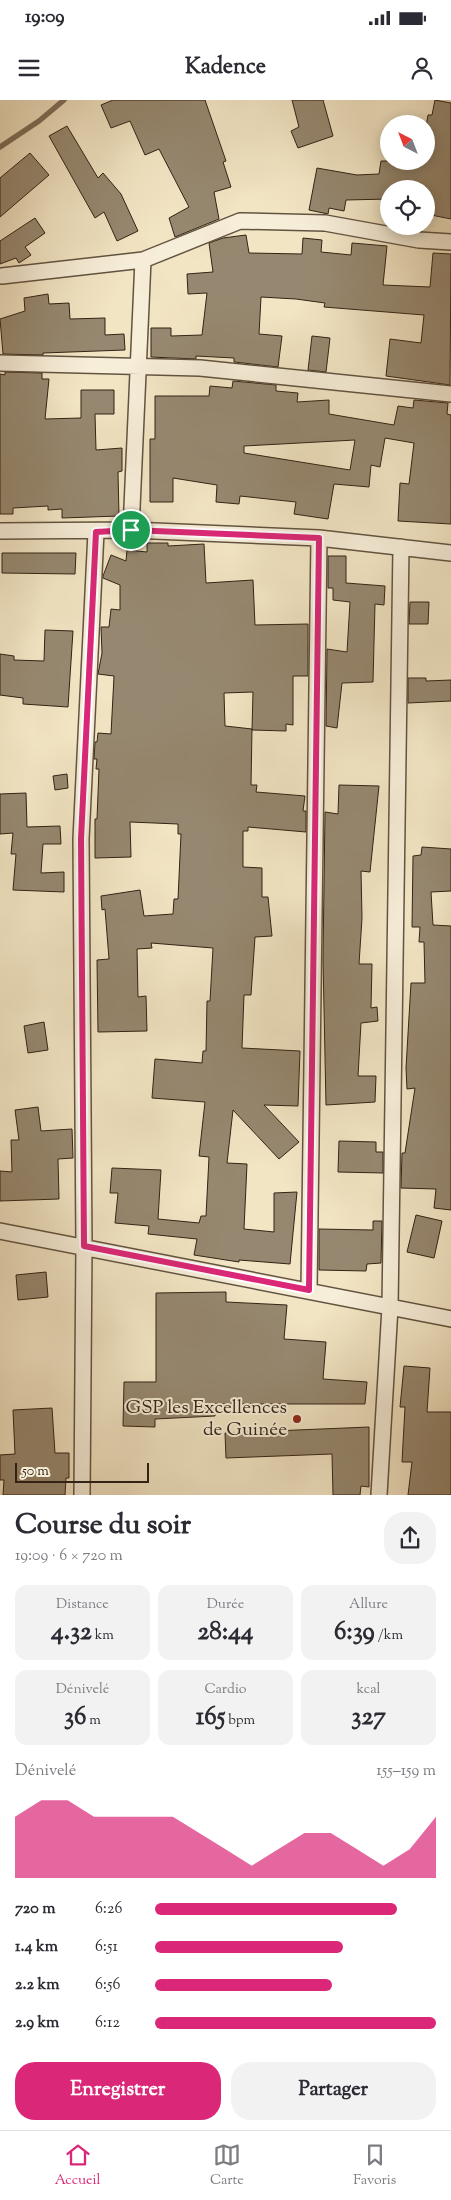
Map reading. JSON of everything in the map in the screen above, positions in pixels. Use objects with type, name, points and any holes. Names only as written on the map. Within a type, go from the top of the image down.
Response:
[{"type":"street","points":[[2,276],[143,260],[240,221],[325,223],[419,240],[451,242]]},
{"type":"street","points":[[131,530],[143,260]]},
{"type":"street","points":[[0,363],[200,368],[451,394]]},
{"type":"street","points":[[0,531],[96,532],[131,530],[319,538],[451,553]]},
{"type":"street","points":[[82,1495],[84,1246],[81,839],[96,532]]},
{"type":"street","points":[[309,1290],[319,538]]},
{"type":"street","points":[[379,1495],[390,1306],[401,547]]},
{"type":"street","points":[[0,1231],[451,1319]]},
{"type":"building","points":[[113,100],[205,100],[226,161],[223,162],[231,187],[214,192],[219,219],[175,237],[169,218],[189,207],[159,149],[145,155],[130,121],[111,128],[101,105]]},
{"type":"building","points":[[292,100],[323,100],[333,136],[298,148],[291,131],[299,127]]},
{"type":"building","points":[[435,100],[451,103],[451,219],[435,216],[435,180],[380,180],[380,199],[346,200],[344,211],[329,208],[328,214],[309,210],[317,168],[357,175],[379,174],[380,168],[380,170],[435,170],[435,115],[432,115]]},
{"type":"building","points":[[67,126],[98,178],[103,173],[121,194],[138,231],[117,241],[104,212],[95,218],[49,136]]},
{"type":"building","points":[[30,153],[49,175],[0,217],[0,178]]},
{"type":"building","points":[[35,218],[45,233],[25,247],[31,255],[19,263],[16,258],[0,264],[0,241]]},
{"type":"building","points":[[246,235],[249,253],[302,254],[303,238],[322,240],[321,252],[351,255],[352,243],[387,246],[383,285],[430,287],[433,253],[451,254],[450,385],[386,376],[390,339],[421,343],[424,315],[324,307],[325,303],[296,299],[261,297],[259,334],[282,336],[278,367],[234,362],[234,358],[196,356],[196,359],[151,357],[151,328],[171,328],[171,336],[202,335],[207,293],[188,294],[187,274],[213,272],[209,243],[223,238]]},
{"type":"building","points":[[48,294],[49,304],[69,303],[70,319],[105,318],[105,335],[124,334],[125,350],[43,353],[43,355],[3,354],[0,319],[25,311],[24,298]]},
{"type":"building","points":[[312,336],[330,338],[326,372],[308,370]]},
{"type":"building","points":[[5,372],[42,373],[42,379],[49,379],[45,419],[81,418],[81,390],[114,390],[114,414],[95,414],[96,450],[122,448],[122,471],[118,472],[119,516],[62,518],[62,509],[48,510],[48,506],[13,508],[13,514],[0,514],[0,374],[5,375]]},
{"type":"building","points":[[233,381],[276,385],[276,391],[298,393],[297,402],[329,400],[329,414],[394,425],[398,406],[413,408],[414,400],[448,403],[447,414],[451,415],[451,524],[398,521],[400,483],[409,484],[414,443],[385,438],[380,467],[371,465],[369,487],[334,484],[328,519],[294,514],[296,502],[240,496],[239,504],[216,502],[217,485],[173,478],[173,502],[150,502],[150,439],[155,439],[155,396],[209,396],[210,386],[232,388]],"holes":[[[355,440],[350,470],[244,453],[244,446]]]},
{"type":"building","points":[[147,543],[168,543],[168,546],[204,544],[206,583],[253,580],[255,625],[308,624],[308,676],[293,676],[293,725],[286,724],[286,731],[252,730],[253,692],[224,693],[225,726],[252,729],[251,785],[257,785],[256,792],[305,796],[303,811],[306,811],[306,832],[248,827],[248,831],[243,831],[243,867],[262,868],[262,897],[268,897],[272,936],[255,937],[251,995],[244,995],[242,1048],[300,1051],[298,1106],[264,1105],[299,1142],[279,1159],[233,1110],[227,1163],[247,1164],[244,1229],[274,1232],[274,1193],[297,1192],[290,1264],[239,1260],[239,1262],[194,1255],[197,1239],[148,1234],[149,1226],[115,1223],[118,1193],[110,1193],[112,1168],[161,1170],[158,1219],[199,1223],[201,1216],[206,1216],[209,1157],[199,1156],[205,1102],[152,1098],[155,1059],[202,1063],[203,1051],[206,1051],[207,1001],[210,1001],[213,948],[151,943],[152,948],[137,949],[138,997],[146,996],[147,1031],[98,1032],[97,960],[109,959],[105,909],[102,910],[101,896],[140,890],[144,916],[173,914],[174,899],[178,899],[181,834],[178,834],[178,824],[130,822],[131,857],[95,858],[95,819],[97,819],[99,769],[96,769],[97,759],[94,759],[95,742],[97,742],[98,733],[111,734],[114,676],[98,674],[102,653],[101,627],[109,627],[111,609],[120,610],[120,585],[103,578],[103,576],[111,555],[126,561],[127,550],[147,552]]},
{"type":"building","points":[[2,553],[76,553],[75,574],[2,573]]},
{"type":"building","points":[[328,556],[346,556],[346,583],[385,586],[384,605],[375,604],[373,682],[342,683],[337,728],[326,726],[327,649],[347,652],[350,602],[333,600],[333,588],[328,588]]},
{"type":"building","points":[[410,602],[429,602],[428,624],[409,624]]},
{"type":"building","points":[[45,630],[73,631],[68,707],[23,704],[23,698],[0,695],[0,654],[14,656],[14,660],[44,661]]},
{"type":"building","points":[[408,678],[426,678],[426,681],[451,680],[451,701],[408,703]]},
{"type":"building","points":[[67,774],[68,788],[55,790],[53,776]]},
{"type":"building","points":[[339,785],[379,786],[370,872],[361,871],[362,918],[359,964],[372,964],[371,1008],[377,1007],[378,1021],[361,1023],[358,1076],[376,1076],[375,1102],[326,1105],[323,959],[325,812],[338,814]]},
{"type":"building","points":[[26,793],[27,827],[60,826],[61,844],[43,844],[41,873],[64,872],[64,892],[13,890],[16,854],[11,854],[13,833],[0,834],[0,794]]},
{"type":"building","points":[[422,847],[451,849],[451,891],[431,892],[433,925],[451,926],[451,1210],[434,1208],[436,1189],[401,1188],[402,1153],[405,1153],[415,1088],[407,1089],[406,1068],[411,983],[425,983],[424,942],[419,942],[420,927],[412,927],[413,856],[421,855]]},
{"type":"building","points":[[44,1022],[48,1050],[28,1053],[24,1026]]},
{"type":"building","points":[[38,1107],[41,1131],[72,1129],[73,1158],[58,1159],[59,1199],[0,1201],[0,1171],[12,1172],[11,1140],[19,1140],[15,1110]]},
{"type":"building","points":[[339,1141],[376,1142],[376,1152],[383,1152],[383,1173],[338,1172]]},
{"type":"building","points":[[416,1215],[442,1221],[434,1258],[407,1252]]},
{"type":"building","points":[[373,1221],[382,1221],[381,1263],[367,1264],[366,1271],[319,1270],[319,1229],[373,1230]]},
{"type":"building","points":[[46,1272],[48,1297],[18,1300],[16,1275]]},
{"type":"building","points":[[226,1292],[226,1302],[287,1305],[284,1339],[326,1342],[323,1379],[367,1382],[365,1404],[214,1404],[215,1416],[155,1419],[155,1427],[123,1426],[124,1382],[156,1382],[156,1293]]},
{"type":"building","points":[[404,1366],[430,1368],[427,1412],[451,1412],[451,1495],[408,1495],[412,1462],[402,1462],[405,1407],[400,1407]]},
{"type":"building","points":[[52,1408],[55,1453],[69,1453],[69,1478],[66,1478],[65,1495],[3,1495],[4,1480],[0,1480],[0,1455],[15,1454],[13,1410]]},
{"type":"building","points":[[369,1427],[369,1487],[361,1486],[360,1495],[333,1495],[332,1454],[226,1458],[225,1433]]},
{"type":"waterway","points":[[0,147],[39,121],[64,100]]},
{"type":"place","name":"GSP les Excellences de Guinée","points":[[297,1419]]},
{"type":"route","points":[[131,530],[319,538],[309,1290],[84,1246],[81,839],[96,532],[131,530]]}]
